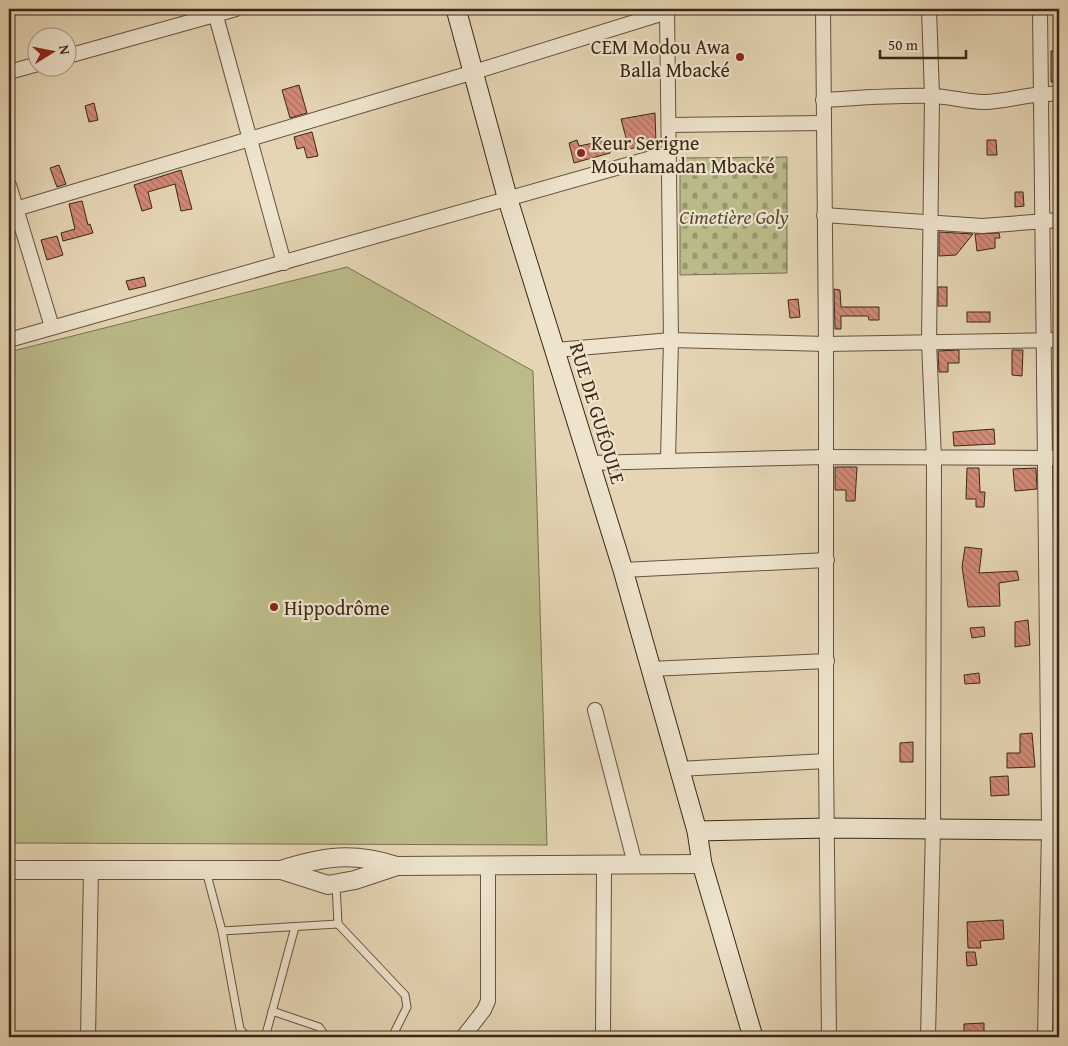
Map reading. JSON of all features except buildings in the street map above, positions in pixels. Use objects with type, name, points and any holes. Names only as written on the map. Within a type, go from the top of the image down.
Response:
[{"type":"main road","name":"RUE DE GUÉOULE","points":[[456,9],[508,200],[556,350],[588,463],[623,570],[697,831],[702,864],[753,1037]]},
{"type":"main road","points":[[697,831],[826,828],[1054,829]]},
{"type":"street","points":[[78,53],[215,12],[236,9]]},
{"type":"street","points":[[823,9],[827,560],[826,828],[829,1037]]},
{"type":"street","points":[[928,1037],[933,829],[934,459],[929,343],[932,96],[929,9]]},
{"type":"street","points":[[1040,9],[1039,92],[1044,220],[1044,340],[1052,458],[1054,829],[1045,1037]]},
{"type":"street","points":[[12,210],[474,72],[668,10],[671,340],[668,459]]},
{"type":"street","points":[[215,12],[284,263]]},
{"type":"street","points":[[9,72],[28,67]]},
{"type":"street","points":[[823,100],[932,96],[977,102],[1014,100],[1039,92],[1059,94]]},
{"type":"street","points":[[670,124],[823,123]]},
{"type":"street","points":[[9,340],[669,153]]},
{"type":"street","points":[[9,184],[12,210],[52,327]]},
{"type":"street","points":[[824,215],[982,226],[1059,220]]},
{"type":"street","points":[[556,350],[671,340],[826,344],[1059,340]]},
{"type":"street","points":[[588,463],[668,459],[1052,458]]},
{"type":"street","points":[[623,570],[827,560]]},
{"type":"street","points":[[650,669],[827,661]]},
{"type":"street","points":[[595,710],[635,864]]},
{"type":"street","points":[[679,769],[826,761]]},
{"type":"street","points":[[9,870],[281,870],[313,860],[343,856],[373,858],[397,866]]},
{"type":"street","points":[[281,870],[328,885],[336,885],[397,866],[702,864]]},
{"type":"street","points":[[463,1037],[484,1010],[488,1001],[488,866]]},
{"type":"street","points":[[603,1037],[604,866]]},
{"type":"street","points":[[88,1037],[91,870]]},
{"type":"lane","points":[[206,870],[222,931],[240,1029],[247,1037]]},
{"type":"lane","points":[[336,885],[338,924],[405,995],[407,1007],[395,1031]]},
{"type":"lane","points":[[222,931],[338,924]]},
{"type":"lane","points":[[263,1037],[266,1034],[295,926]]},
{"type":"lane","points":[[272,1011],[319,1027],[326,1037]]},
{"type":"green space","name":"Cimetière Goly","points":[[787,157],[787,273],[680,275],[680,158]]},
{"type":"green space","name":"Hippodrôme","points":[[347,267],[533,371],[547,845],[9,843],[9,352]]},
{"type":"place","name":"CEM Modou Awa Balla Mbacké","points":[[740,57]]},
{"type":"place","name":"Keur Serigne Mouhamadan Mbacké","points":[[581,153]]},
{"type":"place","name":"Hippodrôme","points":[[274,607]]}]
